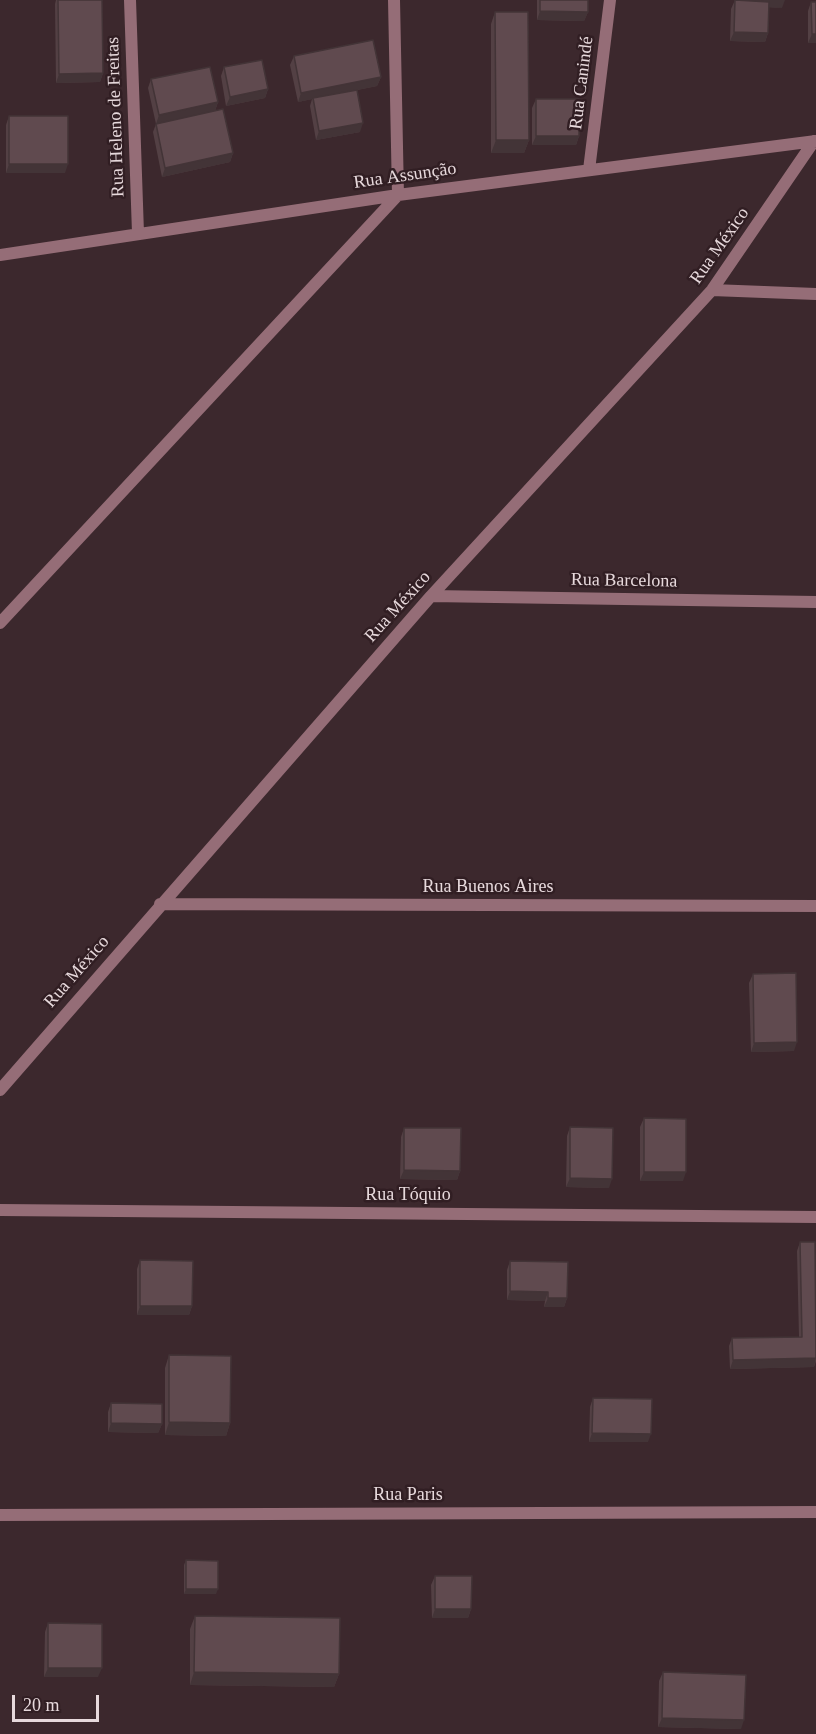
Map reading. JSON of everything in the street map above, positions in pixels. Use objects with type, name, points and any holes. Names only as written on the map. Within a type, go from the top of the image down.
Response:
[{"type":"street","name":"Rua Heleno de Freitas","points":[[130,0],[138,233]]},
{"type":"street","points":[[0,623],[398,195],[394,0]]},
{"type":"street","name":"Rua Canindé","points":[[589,170],[610,0]]},
{"type":"street","name":"Rua Assunção","points":[[0,255],[398,195],[815,141]]},
{"type":"street","name":"Rua México","points":[[0,1090],[431,596],[712,290],[815,141]]},
{"type":"street","points":[[712,290],[816,294]]},
{"type":"street","name":"Rua Barcelona","points":[[431,596],[816,602]]},
{"type":"street","name":"Rua Buenos Aires","points":[[160,904],[816,906]]},
{"type":"street","name":"Rua Tóquio","points":[[0,1210],[816,1217]]},
{"type":"street","name":"Rua Paris","points":[[0,1515],[816,1512]]},
{"type":"building","points":[[58,0],[102,0],[103,73],[59,74]]},
{"type":"building","points":[[540,0],[588,0],[588,12],[540,11]]},
{"type":"building","points":[[735,0],[769,2],[768,33],[734,32]]},
{"type":"building","points":[[811,2],[816,2],[816,34],[812,34]]},
{"type":"building","points":[[495,12],[528,12],[529,140],[496,140]]},
{"type":"building","points":[[373,40],[381,77],[301,93],[294,56]]},
{"type":"building","points":[[262,60],[268,89],[230,97],[224,67]]},
{"type":"building","points":[[210,67],[218,102],[159,115],[151,79]]},
{"type":"building","points":[[357,90],[363,123],[319,131],[313,98]]},
{"type":"building","points":[[536,99],[579,99],[579,136],[536,136]]},
{"type":"building","points":[[223,109],[233,153],[165,168],[156,124]]},
{"type":"building","points":[[9,116],[68,116],[68,164],[9,164]]},
{"type":"building","points":[[796,973],[797,1042],[754,1043],[753,974]]},
{"type":"building","points":[[644,1118],[686,1119],[686,1172],[644,1172]]},
{"type":"building","points":[[570,1127],[613,1128],[612,1179],[570,1178]]},
{"type":"building","points":[[404,1128],[461,1128],[460,1171],[404,1170]]},
{"type":"building","points":[[800,1242],[815,1242],[816,1358],[733,1360],[732,1338],[802,1337]]},
{"type":"building","points":[[140,1260],[193,1261],[192,1306],[140,1306]]},
{"type":"building","points":[[510,1261],[568,1262],[567,1298],[548,1298],[548,1292],[510,1291]]},
{"type":"building","points":[[169,1355],[231,1356],[230,1423],[169,1422]]},
{"type":"building","points":[[593,1398],[652,1399],[651,1434],[592,1433]]},
{"type":"building","points":[[111,1403],[162,1404],[162,1424],[111,1423]]},
{"type":"building","points":[[186,1560],[218,1561],[218,1589],[186,1589]]},
{"type":"building","points":[[435,1576],[472,1576],[471,1609],[435,1609]]},
{"type":"building","points":[[195,1616],[340,1618],[339,1674],[194,1672]]},
{"type":"building","points":[[48,1623],[102,1624],[102,1668],[48,1668]]},
{"type":"building","points":[[663,1672],[746,1675],[744,1720],[662,1718]]}]
